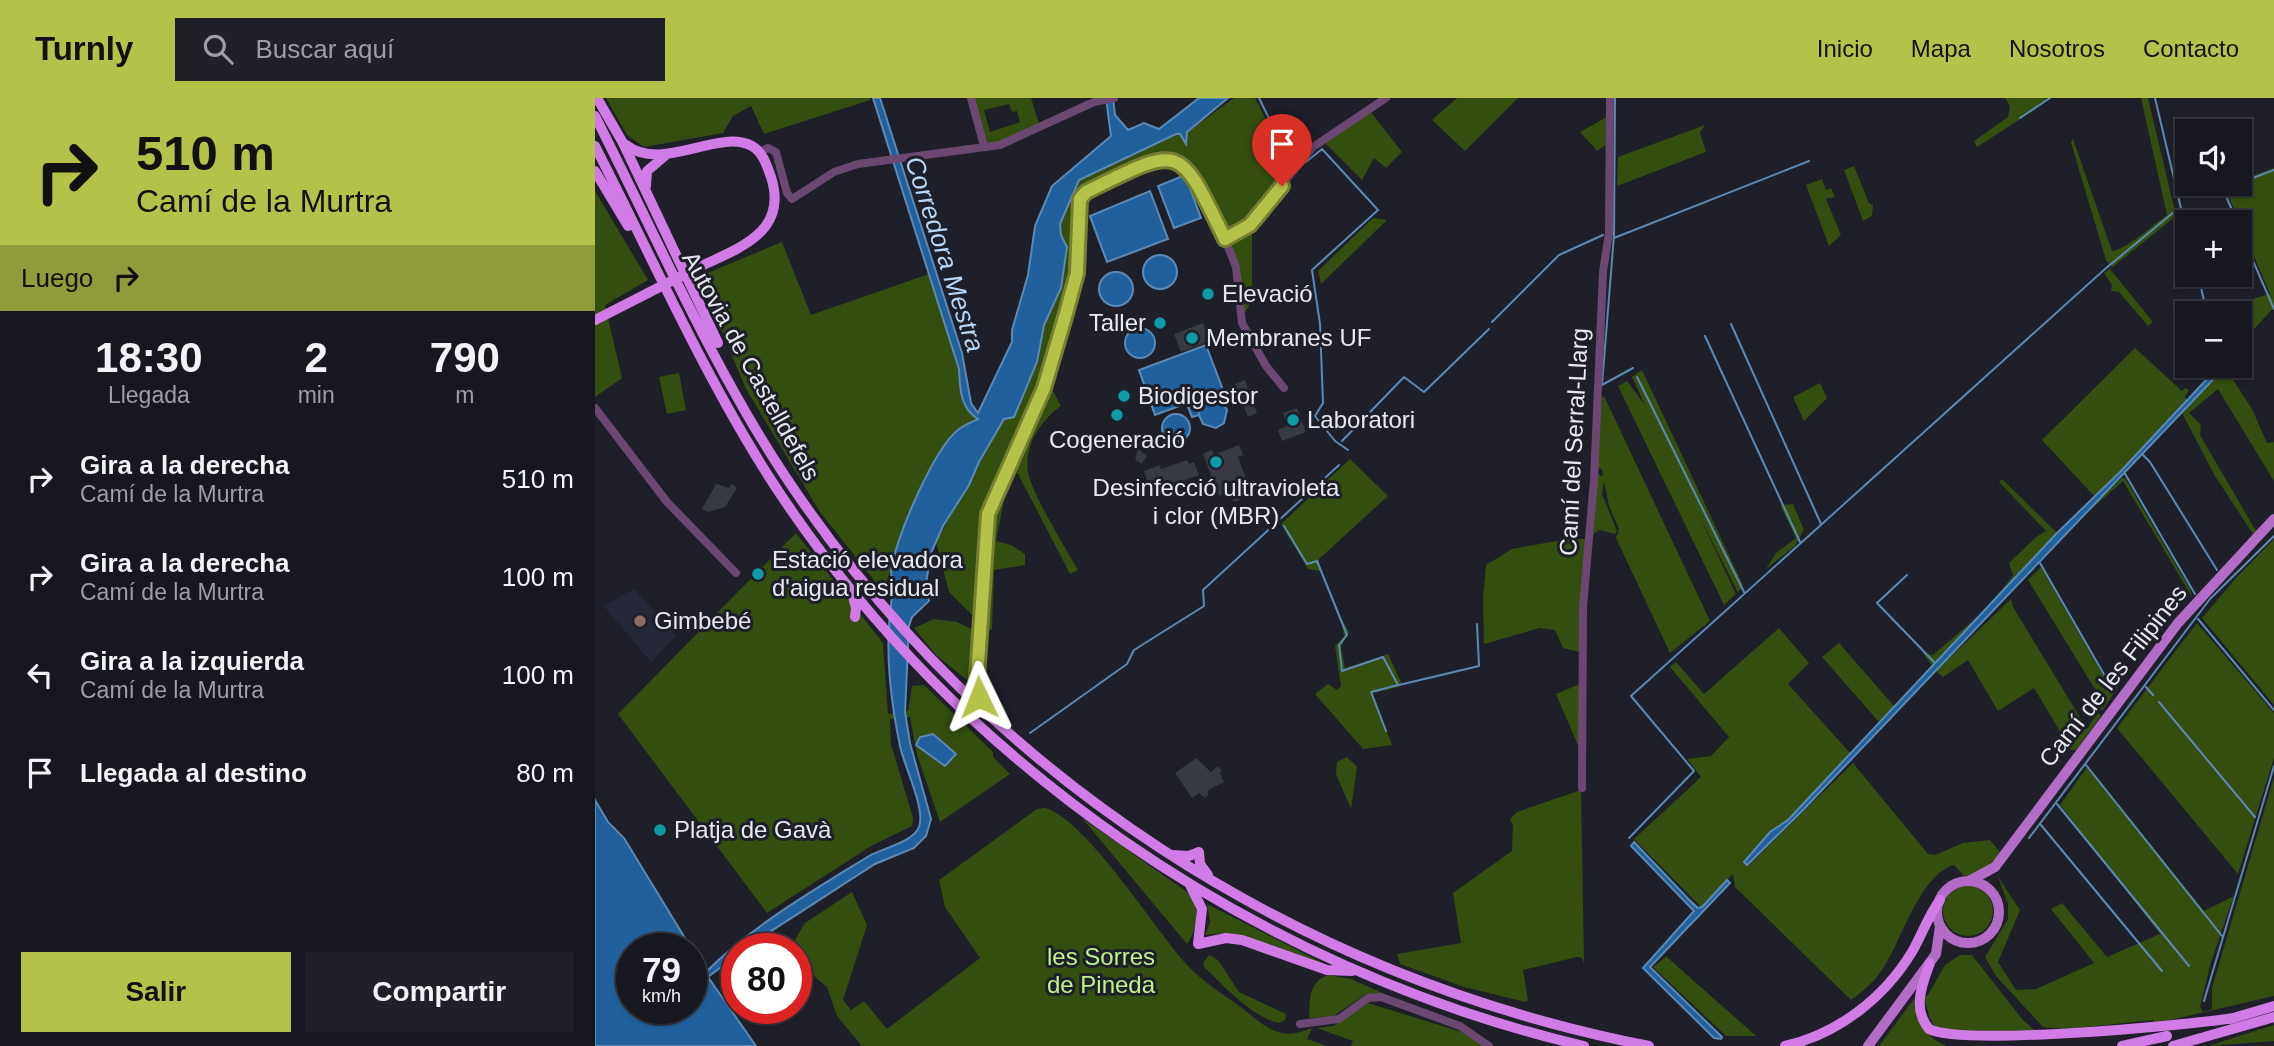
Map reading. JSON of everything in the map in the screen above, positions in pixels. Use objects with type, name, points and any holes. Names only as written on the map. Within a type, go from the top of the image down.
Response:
[{"type":"highway","points":[[597,98],[649,195],[750,416]]},
{"type":"highway","name":"Autovia de Castelldefels","points":[[595,116],[750,416],[807,508],[913,642],[994,721],[1089,800],[1215,884],[1300,930],[1439,988],[1548,1022],[1649,1046]]},
{"type":"highway","points":[[595,320],[751,240],[772,219],[776,201],[759,152],[752,146],[735,143],[646,154],[624,144]]},
{"type":"highway","name":"Autovia de Castelldefels","points":[[595,146],[749,444],[796,515],[884,629],[912,659],[1019,758],[1118,836],[1190,884],[1273,932],[1358,971],[1476,1015],[1580,1045]]},
{"type":"highway","points":[[649,195],[647,171],[658,159],[670,153]]},
{"type":"highway","points":[[595,171],[661,277]]},
{"type":"highway","points":[[947,674],[965,685],[977,678]]},
{"type":"highway","points":[[977,678],[981,701],[994,721]]},
{"type":"highway","points":[[1169,854],[1189,856],[1199,852],[1200,864],[1215,884]]},
{"type":"highway","points":[[1190,884],[1202,909],[1198,944],[1226,938],[1242,940],[1327,970],[1358,971]]},
{"type":"highway","points":[[1785,1046],[1836,1026],[1872,1000],[1905,963],[1940,900]]},
{"type":"highway","points":[[1933,958],[1920,992],[1920,1012],[1929,1029],[1953,1044],[2070,1043],[2234,1018]]},
{"type":"highway","points":[[2122,1046],[2274,1006]]},
{"type":"highway","points":[[2173,1046],[2274,1017]]},
{"type":"main road","name":"Camí de les Filipines","points":[[1995,867],[2178,623],[2274,519]]},
{"type":"main road","points":[[1960,942],[1946,934],[1940,925],[1937,912],[1940,900],[1953,885],[1969,881],[1995,867]]},
{"type":"main road","points":[[1868,1046],[1933,958],[1960,942],[1979,941],[1995,928],[1999,911],[1991,880],[1995,867]]},
{"type":"main road","points":[[1969,881],[1984,885],[1993,893]]},
{"type":"main road","points":[[1933,958],[1940,925]]},
{"type":"street","points":[[971,98],[984,146]]},
{"type":"street","points":[[1225,239],[1257,217],[1313,147],[1386,98]]},
{"type":"street","name":"Camí del Serral-Llarg","points":[[1582,788],[1583,607],[1594,480],[1603,272],[1609,233],[1610,98]]},
{"type":"street","points":[[759,152],[768,148],[776,152],[787,193],[792,199],[834,172],[894,157],[1000,145],[1028,135],[1083,107],[1110,99]]},
{"type":"street","points":[[977,678],[988,514],[1044,388],[1077,273],[1080,199],[1086,192],[1152,161],[1170,159],[1192,173],[1236,267],[1242,323],[1266,366],[1284,388]]},
{"type":"street","points":[[595,408],[667,502],[736,573]]},
{"type":"street","points":[[1300,1024],[1339,1019],[1368,998],[1381,997],[1460,1026],[1489,1046]]},
{"type":"shaded area","name":"Gimbebé","points":[[634,589],[676,636],[651,662],[604,606]]},
{"type":"green space","points":[[606,98],[870,100],[764,134],[751,106],[733,116],[723,133],[644,147],[627,135]]},
{"type":"green space","points":[[974,98],[1031,98],[1039,124],[995,144],[986,142]],"holes":[[[1009,104],[1012,112],[1017,111],[1020,122],[990,132],[984,110]]]},
{"type":"green space","points":[[1234,98],[1255,98],[1290,167],[1269,198],[1237,230],[1223,230],[1200,182],[1184,163],[1160,155],[1079,196],[1073,209],[1076,272],[1044,377],[1021,436],[990,495],[983,525],[976,619],[949,592],[936,542],[1004,419],[1014,417],[1037,362],[1044,325],[1061,288],[1067,247],[1061,235],[1060,224],[1079,180],[1176,134],[1180,133],[1185,142],[1187,132]]},
{"type":"green space","points":[[1457,98],[1518,98],[1465,151],[1432,120]]},
{"type":"green space","points":[[2005,98],[2047,98],[2036,109],[1977,147],[1974,141],[2008,117],[2010,106]]},
{"type":"green space","points":[[2141,98],[2148,98],[2175,217],[2110,269],[2153,322],[2148,326],[2119,292],[2111,291],[2112,285],[2104,273],[2112,267],[2106,260],[2071,143],[2073,139],[2112,251],[2132,241],[2167,215]]},
{"type":"green space","points":[[1370,111],[1402,152],[1386,168],[1374,158],[1362,180],[1325,143]]},
{"type":"green space","points":[[1607,117],[1607,144],[1597,151],[1580,132]]},
{"type":"green space","points":[[1705,125],[1700,133],[1706,152],[1617,186],[1618,157]]},
{"type":"green space","points":[[1854,166],[1869,203],[1873,205],[1872,216],[1863,221],[1844,170]]},
{"type":"green space","points":[[2274,168],[2274,307],[2252,332],[2252,301],[2245,301],[2270,294],[2252,251],[2252,210],[2234,210],[2229,196],[2252,196],[2252,176]]},
{"type":"green space","points":[[1822,179],[1826,190],[1831,188],[1835,197],[1826,199],[1841,235],[1829,246],[1806,185]]},
{"type":"green space","points":[[595,191],[648,280],[605,305],[622,378],[595,397]]},
{"type":"green space","points":[[1373,218],[1387,220],[1321,284],[1318,271]]},
{"type":"green space","points":[[1252,226],[1252,301],[1243,316],[1240,269],[1229,240]]},
{"type":"green space","points":[[782,242],[811,315],[929,274],[959,369],[963,403],[979,419],[960,429],[948,441],[924,481],[903,531],[885,594],[820,512],[746,389],[704,289],[709,282],[705,274]]},
{"type":"green space","points":[[2135,348],[2182,391],[2185,388],[2189,390],[2185,397],[2188,401],[2095,497],[2042,440]]},
{"type":"green space","points":[[1642,370],[1743,585],[1738,593],[1698,513],[1736,594],[1724,605],[1618,386],[1627,381],[1645,405],[1632,377]]},
{"type":"green space","points":[[679,373],[686,410],[667,414],[659,377]]},
{"type":"green space","points":[[2216,378],[2232,378],[2252,409],[2267,443],[2274,442],[2274,481],[2218,389],[2189,413],[2201,425],[2200,435],[2256,531],[2253,534],[2215,476],[2182,413]]},
{"type":"green space","points":[[1820,383],[1827,398],[1804,421],[1793,397]]},
{"type":"green space","points":[[1053,391],[1061,406],[1035,434],[1027,462],[1028,472],[1042,506],[1078,570],[1070,574],[1017,472],[1004,500],[996,541],[1011,545],[1025,554],[1025,565],[994,570],[992,629],[985,633],[993,512],[1031,440],[1044,402]]},
{"type":"green space","points":[[1604,396],[1710,621],[1670,653],[1616,538],[1619,529],[1609,506],[1604,481],[1602,494],[1617,531],[1615,534],[1600,530],[1592,535],[1596,474],[1603,476],[1602,469],[1597,468],[1599,399]]},
{"type":"green space","points":[[1350,459],[1388,496],[1319,559],[1320,571],[1308,569],[1281,524]]},
{"type":"green space","points":[[2125,478],[2190,589],[2192,597],[2123,481],[2069,529]]},
{"type":"green space","points":[[2002,479],[2057,533],[2014,584],[1933,667],[1922,652],[1933,655],[1984,611],[2013,576],[2009,563],[2046,531],[1999,482]]},
{"type":"green space","points":[[1793,504],[1804,530],[1795,546],[1766,569],[1776,553],[1796,538],[1780,505]]},
{"type":"green space","points":[[796,533],[883,643],[888,714],[908,711],[912,686],[924,685],[993,752],[993,757],[1010,774],[940,822],[917,755],[910,717],[890,719],[891,744],[913,818],[912,826],[871,846],[767,913],[618,714]]},
{"type":"green space","points":[[1568,539],[1587,539],[1580,652],[1563,648],[1555,630],[1540,628],[1484,644],[1483,598],[1486,565],[1512,549]]},
{"type":"green space","points":[[2274,539],[2274,705],[2202,618]]},
{"type":"green space","points":[[2041,567],[2112,691],[2113,683],[2119,685],[2103,710],[2099,708],[2101,699],[2028,580]]},
{"type":"green space","points":[[2011,599],[2013,607],[2087,729],[2098,712],[2101,716],[2076,750],[2071,750],[2034,688],[1998,711],[1968,660],[1943,677],[1936,671]]},
{"type":"green space","points":[[1341,618],[1349,632],[1341,647],[1345,668],[1388,654],[1401,682],[1399,687],[1373,693],[1392,745],[1363,749],[1315,694],[1328,684],[1337,690],[1341,686],[1335,646],[1344,637]]},
{"type":"green space","points":[[934,619],[957,622],[977,632],[973,679],[968,681],[936,655],[914,628]]},
{"type":"green space","points":[[2197,623],[2274,713],[2274,758],[2238,874],[2117,728]]},
{"type":"green space","points":[[1779,628],[1809,663],[1788,684],[1850,753],[1788,820],[1744,861],[1747,867],[1853,763],[1928,854],[1935,855],[1963,843],[1990,840],[2000,852],[1989,865],[1976,874],[1964,876],[1954,865],[1942,871],[1921,895],[1882,970],[1851,1000],[1735,887],[1733,874],[1701,907],[1634,839],[1701,777],[1687,759],[1711,756],[1729,737],[1670,667],[1676,662],[1704,694]]},
{"type":"green space","points":[[1839,643],[1894,706],[1879,722],[1822,657]]},
{"type":"green space","points":[[1580,684],[1580,750],[1556,694]]},
{"type":"green space","points":[[1347,757],[1357,767],[1351,809],[1336,774],[1337,762]]},
{"type":"green space","points":[[2088,766],[2204,911],[2234,896],[2211,962],[2200,1007],[2203,1012],[2212,1009],[2212,988],[2274,777],[2274,996],[2153,1024],[2153,1020],[2067,1029],[2043,1027],[1996,976],[1985,957],[2008,919],[2008,904],[1998,877],[2020,910],[1998,962],[2016,990],[2036,989],[2094,963],[2051,909],[2062,903],[2107,957],[2160,934],[2060,805]]},
{"type":"green space","points":[[1581,790],[1584,963],[1582,958],[1577,957],[1523,970],[1528,1000],[1526,1002],[1464,987],[1400,964],[1397,954],[1461,943],[1453,893],[1512,851],[1513,825],[1510,819],[1517,812]]},
{"type":"green space","name":"les Sorres de Pineda","points":[[1045,808],[1062,817],[1080,832],[1120,878],[1187,965],[1200,977],[1274,1031],[1290,1034],[1312,1028],[1307,1039],[1327,1046],[862,1046],[837,1016],[827,987],[812,974],[812,933],[799,933],[805,923],[852,892],[867,925],[843,1000],[851,1010],[864,1001],[887,1029],[980,958],[945,907],[939,880],[1037,809]]},
{"type":"green space","points":[[1082,818],[1190,894],[1196,919],[1194,932],[1187,944]]},
{"type":"green space","points":[[1968,886],[1986,893],[1993,911],[1986,929],[1968,936],[1950,929],[1943,911],[1950,893]]},
{"type":"green space","points":[[1207,904],[1325,964],[1226,933],[1205,935],[1210,922]]},
{"type":"green space","points":[[1209,955],[1218,960],[1239,992],[1286,1014],[1285,1020],[1279,1023],[1269,1020],[1239,1000],[1204,967],[1203,963]]},
{"type":"green space","points":[[1960,955],[1972,955],[2022,1019],[2041,1036],[1938,1031],[1930,1019],[1924,997],[1928,995],[1945,965]]},
{"type":"green space","points":[[1667,956],[1756,1036],[1726,1036],[1653,967]]},
{"type":"green space","points":[[1328,975],[1351,979],[1385,994],[1366,994],[1332,1017],[1309,1018],[1313,987]]},
{"type":"green space","points":[[1914,999],[1928,1033],[1947,1046],[1879,1046]]},
{"type":"green space","points":[[1368,1003],[1462,1032],[1484,1046],[1351,1046],[1353,1041],[1317,1028],[1333,1026]]},
{"type":"green space","points":[[2274,1025],[2274,1041],[2208,1046]]},
{"type":"water","points":[[873,98],[880,98],[962,353],[971,403],[978,413],[1012,342],[1012,330],[1028,275],[1035,226],[1052,186],[1111,136],[1106,98],[1113,98],[1115,115],[1128,130],[1144,123],[1159,129],[1199,98],[1228,98],[1187,132],[1186,144],[1180,134],[1176,134],[1079,180],[1060,224],[1061,235],[1067,247],[1061,288],[1044,325],[1037,362],[1014,417],[1004,419],[969,485],[943,526],[931,553],[926,583],[929,601],[912,617],[909,626],[905,712],[910,743],[931,819],[926,836],[914,848],[875,864],[768,933],[752,933],[869,856],[911,837],[919,827],[920,810],[900,746],[893,708],[889,649],[893,590],[891,571],[908,517],[938,455],[959,429],[978,419],[964,404],[959,369]]},
{"type":"water","points":[[1185,175],[1201,218],[1174,228],[1158,186]]},
{"type":"water","points":[[1150,191],[1168,239],[1107,262],[1090,216]]},
{"type":"water","points":[[1160,255],[1172,260],[1177,272],[1172,284],[1160,289],[1148,284],[1143,272],[1148,260]]},
{"type":"water","points":[[1116,272],[1128,277],[1133,289],[1128,301],[1116,306],[1104,301],[1099,289],[1104,277]]},
{"type":"water","points":[[1140,328],[1151,332],[1155,343],[1151,354],[1140,358],[1129,354],[1125,343],[1129,332]]},
{"type":"water","points":[[1206,345],[1223,390],[1155,415],[1139,370]]},
{"type":"water","points":[[2208,378],[2215,378],[1804,809],[1747,865],[1744,862],[1770,832],[1788,820],[2057,533],[2120,472]]},
{"type":"water","points":[[1213,399],[1222,402],[1227,410],[1224,423],[1216,428],[1203,424],[1199,415],[1192,417],[1188,407],[1195,404],[1199,413],[1204,402]]},
{"type":"water","points":[[1176,414],[1186,418],[1190,428],[1186,438],[1176,442],[1166,438],[1162,428],[1166,418]]},
{"type":"water","points":[[933,734],[956,754],[945,766],[916,745],[920,737]]},
{"type":"water","points":[[595,800],[608,822],[624,838],[682,933],[616,933],[616,1024],[707,1024],[707,971],[721,958],[721,967],[708,977],[721,996],[721,1024],[741,1024],[756,1046],[595,1046]]},
{"type":"water","points":[[1634,842],[1697,908],[1702,907],[1727,880],[1730,883],[1650,967],[1722,1037],[1721,1039],[1714,1038],[1643,968],[1694,911],[1631,846]]},
{"type":"building","name":"Membranes UF","points":[[1203,323],[1210,341],[1181,352],[1174,334]]},
{"type":"building","points":[[1245,380],[1257,413],[1248,417],[1235,384]]},
{"type":"building","name":"Laboratori","points":[[1297,408],[1306,432],[1282,441],[1278,430],[1287,426],[1283,413]]},
{"type":"building","points":[[1135,438],[1141,441],[1139,449],[1147,456],[1142,464],[1135,460],[1137,451],[1129,446]]},
{"type":"building","points":[[1239,445],[1243,455],[1238,457],[1252,495],[1234,502],[1230,492],[1219,496],[1203,454],[1212,450],[1214,455]]},
{"type":"building","points":[[1187,460],[1189,464],[1194,462],[1199,475],[1159,490],[1157,484],[1149,487],[1144,471],[1160,465],[1161,469]]},
{"type":"building","points":[[716,484],[729,488],[732,484],[737,488],[725,507],[708,512],[702,509]]},
{"type":"building","points":[[1196,758],[1211,772],[1218,766],[1222,771],[1220,773],[1224,782],[1207,791],[1209,794],[1205,798],[1199,793],[1192,798],[1175,773]]},
{"type":"waterway","points":[[1259,98],[1291,163]]},
{"type":"waterway","points":[[1615,98],[1614,235],[1602,385],[1633,368]]},
{"type":"waterway","points":[[2020,118],[2050,98]]},
{"type":"waterway","points":[[2155,98],[2181,210]]},
{"type":"waterway","points":[[1306,162],[1322,149],[1378,210],[1312,270],[1320,324],[1323,403],[1315,416],[1335,441],[1348,450]]},
{"type":"waterway","points":[[1614,238],[1809,161]]},
{"type":"waterway","points":[[2252,178],[2274,170]]},
{"type":"waterway","points":[[2226,196],[2232,210]]},
{"type":"waterway","points":[[1629,838],[1694,771],[1631,696],[2105,269],[2174,212]]},
{"type":"waterway","points":[[1492,322],[1559,255],[1603,235]]},
{"type":"waterway","points":[[2252,259],[2274,309]]},
{"type":"waterway","points":[[2201,287],[2204,301]]},
{"type":"waterway","points":[[1731,324],[1821,524]]},
{"type":"waterway","points":[[1342,441],[1404,377],[1424,392],[1489,329]]},
{"type":"waterway","points":[[1705,336],[1800,542]]},
{"type":"waterway","points":[[1637,377],[1744,592]]},
{"type":"waterway","points":[[2142,454],[2150,462],[2217,570]]},
{"type":"waterway","points":[[1030,733],[1127,664],[1134,650],[1204,606],[1203,590],[1339,465]]},
{"type":"waterway","points":[[2124,472],[2195,594]]},
{"type":"waterway","points":[[1284,526],[1307,564],[1317,561],[1347,635],[1339,645],[1342,671],[1383,657],[1398,685],[1371,692],[1386,731]]},
{"type":"waterway","points":[[2029,838],[2210,599],[2274,536]]},
{"type":"waterway","points":[[2040,563],[2113,690]]},
{"type":"waterway","points":[[1907,575],[1877,603],[1935,663]]},
{"type":"waterway","points":[[2198,619],[2274,710]]},
{"type":"waterway","points":[[1399,685],[1479,666],[1477,624]]},
{"type":"waterway","points":[[2146,687],[2153,695]]},
{"type":"waterway","points":[[2159,702],[2255,817]]},
{"type":"waterway","points":[[2086,765],[2222,936]]},
{"type":"waterway","points":[[2204,1001],[2274,766]]},
{"type":"waterway","points":[[2057,804],[2189,966]]},
{"type":"waterway","points":[[2041,825],[2162,971]]},
{"type":"waterway","points":[[1688,899],[1697,907]]},
{"type":"place","name":"Elevació","points":[[1208,294]]},
{"type":"place","name":"Taller","points":[[1160,323]]},
{"type":"place","name":"Membranes UF","points":[[1192,338]]},
{"type":"place","name":"Biodigestor","points":[[1124,396]]},
{"type":"place","name":"Cogeneració","points":[[1117,415]]},
{"type":"place","name":"Laboratori","points":[[1293,420]]},
{"type":"place","name":"Desinfecció ultravioleta i clor (MBR)","points":[[1216,462]]},
{"type":"place","name":"Estació elevadora d'aigua residual","points":[[758,574]]},
{"type":"place","name":"Gimbebé","points":[[640,621]]},
{"type":"place","name":"Platja de Gavà","points":[[660,830]]},
{"type":"route","points":[[979,697],[977,678],[988,514],[1044,388],[1065,317],[1077,273],[1077,209],[1080,199],[1086,192],[1152,161],[1170,159],[1181,163],[1192,173],[1225,239],[1250,225],[1282,186]]},
{"type":"water label","name":"Corredora Mestra","points":[[945,254]]}]
